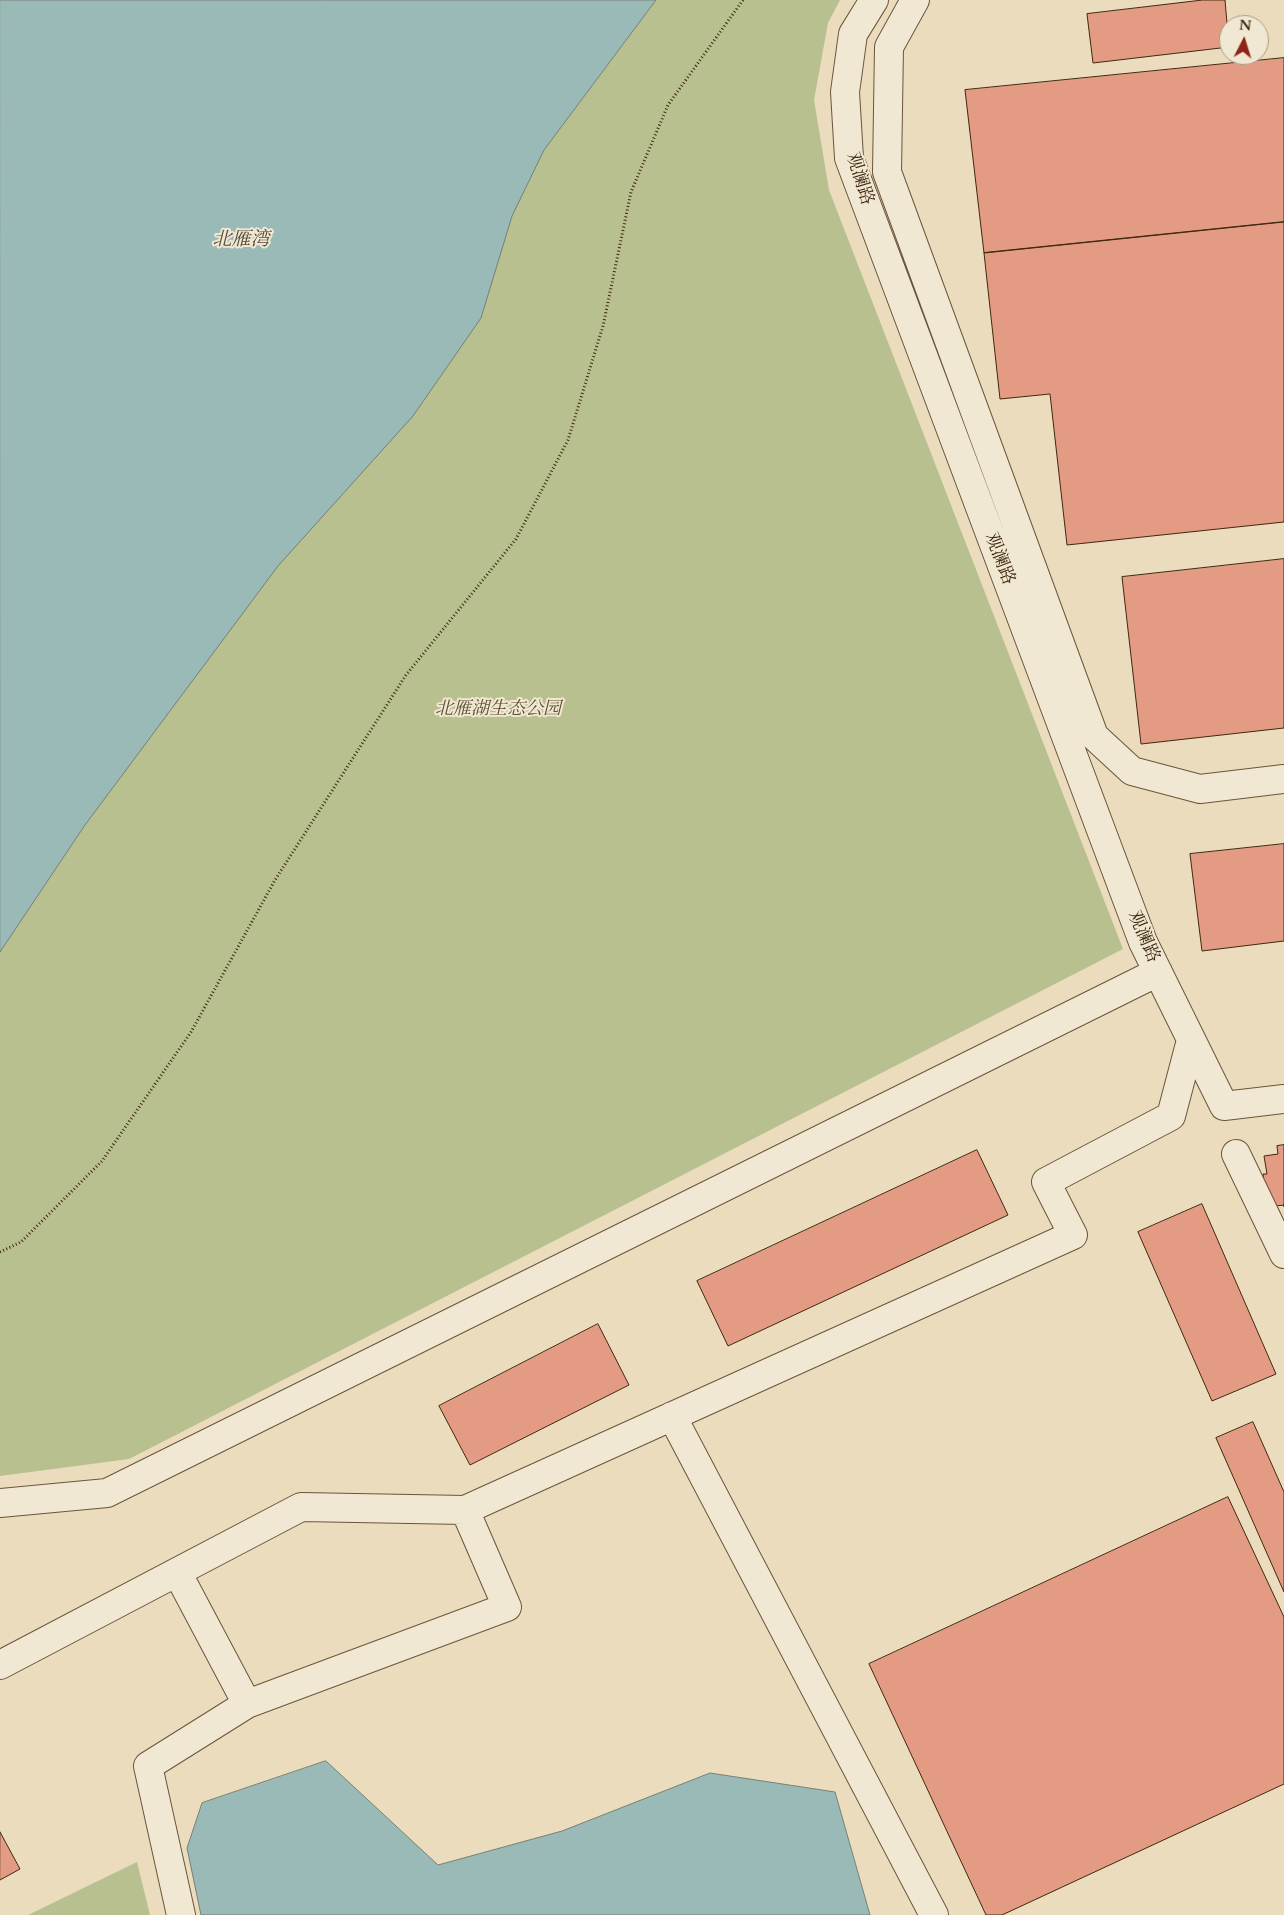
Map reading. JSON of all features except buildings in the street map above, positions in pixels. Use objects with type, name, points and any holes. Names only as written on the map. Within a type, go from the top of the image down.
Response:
[{"type":"street","name":"观澜路","points":[[874,0],[853,34],[845,92],[849,158],[1143,942],[1224,1106],[1284,1099]]},
{"type":"street","points":[[915,0],[889,47],[887,172],[1094,736],[1132,771],[1200,789],[1284,779]]},
{"type":"street","points":[[0,1504],[107,1493],[1158,972]]},
{"type":"street","points":[[0,1665],[301,1507],[465,1510],[1073,1235],[1046,1182],[1171,1116],[1192,1040]]},
{"type":"street","points":[[1236,1154],[1284,1254]]},
{"type":"street","points":[[672,1416],[934,1915]]},
{"type":"street","points":[[181,1915],[148,1766],[247,1704],[507,1607],[465,1510]]},
{"type":"street","points":[[177,1572],[247,1704]]},
{"type":"path","points":[[0,1252],[21,1242],[102,1161],[191,1032],[275,880],[406,675],[516,539],[568,440],[603,326],[631,192],[668,105],[743,0]]},
{"type":"green space","name":"北雁湖生态公园","points":[[0,0],[840,0],[828,23],[814,100],[829,190],[1123,949],[129,1459],[0,1476]]},
{"type":"green space","points":[[137,1862],[150,1915],[28,1915]]},
{"type":"water","name":"北雁湾","points":[[0,0],[656,0],[544,150],[512,216],[481,318],[413,416],[278,566],[85,825],[0,952]]},
{"type":"water","points":[[326,1761],[438,1865],[562,1831],[710,1773],[835,1792],[870,1915],[201,1915],[187,1848],[202,1803]]}]
